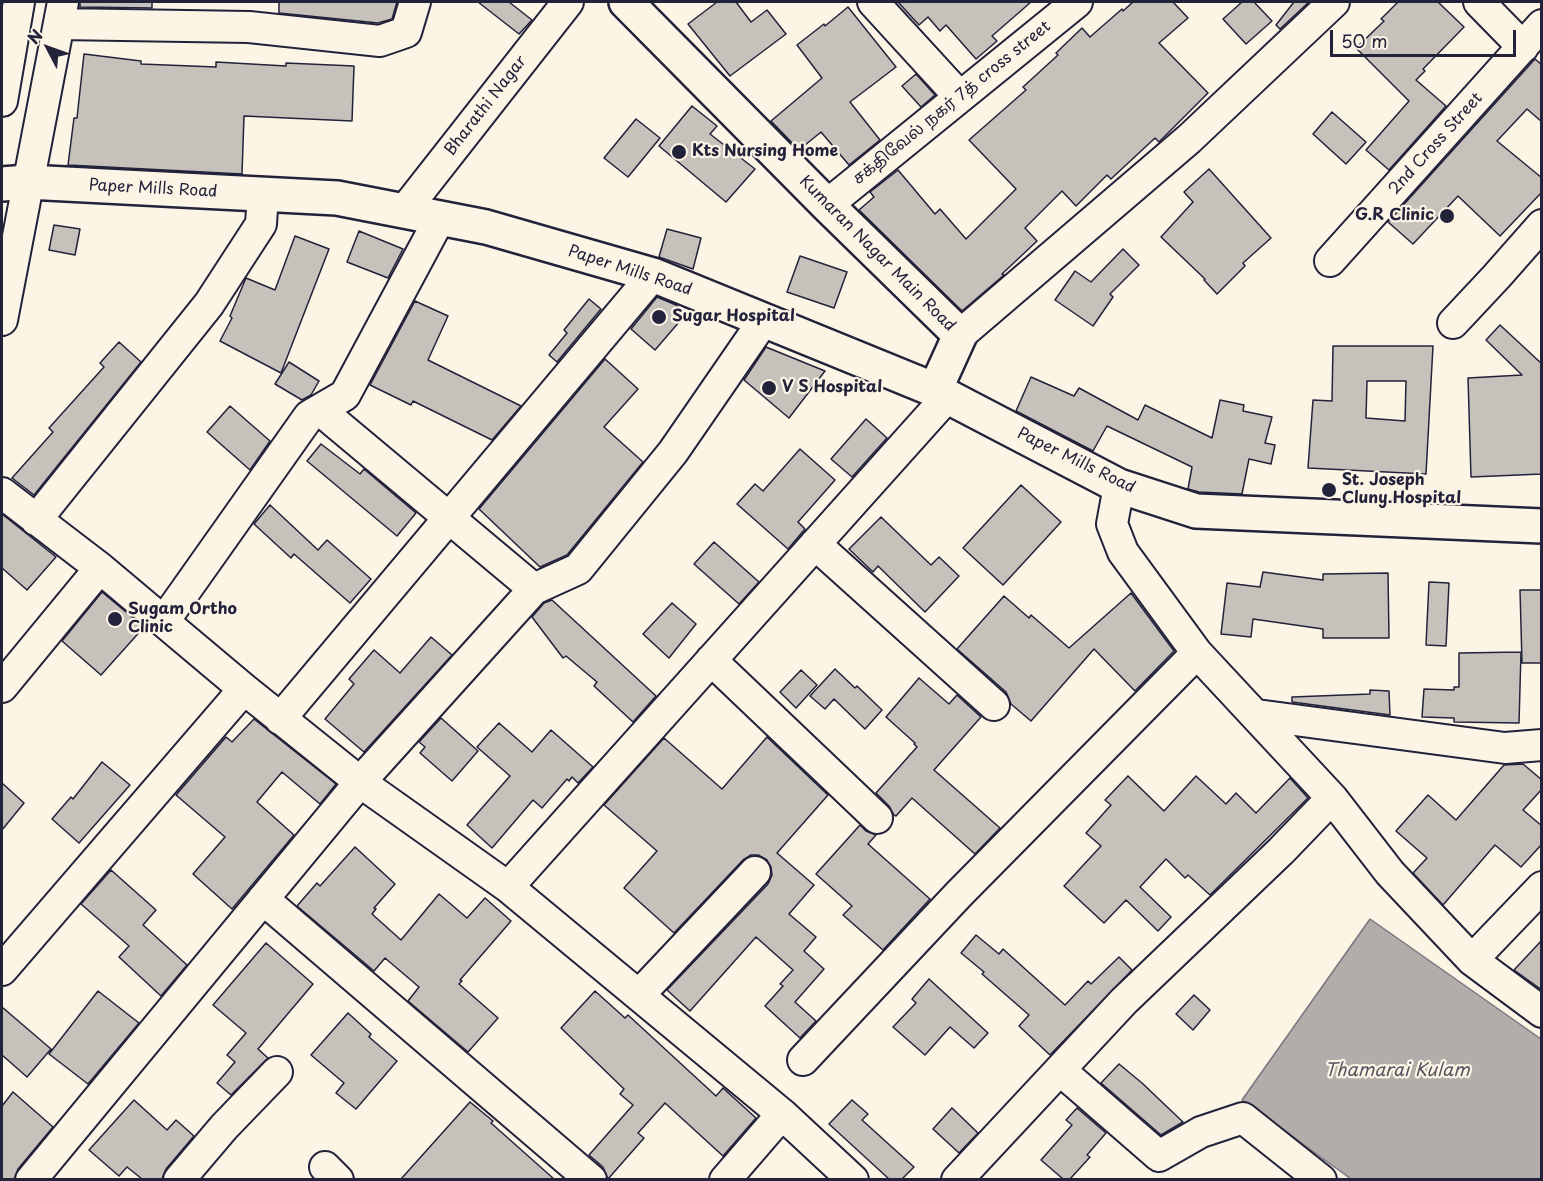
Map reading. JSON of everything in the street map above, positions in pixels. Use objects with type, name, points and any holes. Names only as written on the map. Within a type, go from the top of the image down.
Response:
[{"type":"main road","name":"Kumaran Nagar Main Road","points":[[626,2],[827,205],[960,335],[941,393]]},
{"type":"main road","name":"Paper Mills Road","points":[[14,183],[337,198],[486,227],[653,275],[941,393],[1119,486],[1196,511],[1542,526]]},
{"type":"street","points":[[2,101],[19,2]]},
{"type":"street","points":[[2,320],[14,183],[61,13],[251,14],[380,40],[406,32],[415,2]]},
{"type":"street","name":"Bharathi Nagar","points":[[404,211],[568,2]]},
{"type":"street","points":[[873,2],[960,97]]},
{"type":"street","name":"சக்திவேல் நகர் 7த் cross street","points":[[827,205],[1077,2]]},
{"type":"street","points":[[960,335],[1189,140],[1334,2]]},
{"type":"street","points":[[1479,2],[1533,36]]},
{"type":"street","name":"2nd Cross Street","points":[[1330,261],[1533,36]]},
{"type":"street","points":[[36,520],[209,304],[261,224],[263,194]]},
{"type":"street","points":[[164,621],[309,416],[345,395],[440,218]]},
{"type":"street","points":[[1453,323],[1542,225]]},
{"type":"street","points":[[280,719],[653,275]]},
{"type":"street","points":[[31,1179],[360,782],[534,589],[578,569],[673,452],[764,320]]},
{"type":"street","points":[[508,887],[815,544],[941,393]]},
{"type":"street","points":[[320,410],[534,589]]},
{"type":"street","points":[[1119,486],[1112,524],[1123,552],[1197,652],[1332,798],[1390,873],[1472,960],[1542,1012]]},
{"type":"street","points":[[2,494],[100,568],[280,719],[360,782],[508,887],[782,1114],[853,1179]]},
{"type":"street","points":[[815,544],[994,705]]},
{"type":"street","points":[[2,687],[100,568]]},
{"type":"street","points":[[803,1060],[959,894],[1197,652]]},
{"type":"street","points":[[711,660],[877,818]]},
{"type":"street","points":[[2,968],[244,689]]},
{"type":"street","points":[[1257,715],[1505,748],[1542,745]]},
{"type":"street","points":[[959,1179],[1124,1001],[1281,851],[1332,798]]},
{"type":"street","points":[[639,995],[755,872]]},
{"type":"street","points":[[1472,960],[1542,887]]},
{"type":"street","points":[[263,899],[591,1179]]},
{"type":"street","points":[[1060,1070],[1159,1156],[1201,1132],[1243,1118],[1321,1179]]},
{"type":"street","points":[[179,1179],[224,1127],[277,1072]]},
{"type":"street","points":[[725,1179],[782,1114]]},
{"type":"water","name":"Thamarai Kulam","points":[[1370,919],[1541,1039],[1541,1179],[1351,1179],[1242,1100]]},
{"type":"building","points":[[80,2],[152,2],[152,8],[80,7]]},
{"type":"building","points":[[279,2],[397,2],[392,19],[378,23],[279,13]]},
{"type":"building","points":[[478,2],[509,2],[532,20],[519,34]]},
{"type":"building","points":[[717,2],[736,2],[751,22],[767,10],[786,34],[730,76],[688,24]]},
{"type":"building","points":[[898,2],[1031,2],[992,36],[997,41],[976,59],[946,25],[940,31],[928,17],[919,25]]},
{"type":"building","points":[[1133,2],[1173,2],[1188,18],[1159,43],[1208,93],[1159,142],[1155,138],[1111,179],[1107,175],[1076,206],[1062,191],[1025,228],[1037,241],[1002,274],[1004,275],[962,311],[859,210],[874,197],[870,192],[898,170],[935,214],[940,209],[966,239],[1016,189],[969,140],[1026,90],[1023,87],[1058,55],[1056,53],[1082,28],[1090,37]]},
{"type":"building","points":[[1242,2],[1254,2],[1272,21],[1246,44],[1223,19]]},
{"type":"building","points":[[1294,2],[1309,2],[1280,29],[1276,25]]},
{"type":"building","points":[[1398,2],[1438,2],[1464,27],[1423,69],[1425,71],[1416,80],[1446,106],[1389,170],[1366,150],[1409,101],[1356,48],[1384,21],[1381,19]]},
{"type":"building","points":[[848,7],[896,67],[850,102],[880,140],[849,165],[821,132],[799,150],[771,121],[822,78],[797,45]]},
{"type":"building","points":[[84,54],[141,61],[141,64],[216,67],[216,62],[286,66],[286,63],[354,66],[352,121],[244,116],[242,174],[68,165],[74,118],[77,118]]},
{"type":"building","points":[[1535,59],[1542,65],[1542,122],[1527,109],[1497,141],[1542,178],[1542,192],[1500,236],[1458,196],[1413,244],[1388,222]]},
{"type":"building","points":[[916,74],[935,95],[921,107],[902,86]]},
{"type":"building","points":[[692,106],[717,126],[710,134],[755,169],[726,202],[659,146]]},
{"type":"building","points":[[1332,112],[1366,142],[1346,164],[1313,134]]},
{"type":"building","points":[[636,119],[660,138],[628,177],[604,158]]},
{"type":"building","points":[[1209,169],[1271,238],[1243,263],[1245,266],[1217,294],[1205,279],[1161,237],[1193,202],[1184,192]]},
{"type":"building","points":[[54,225],[80,229],[75,255],[49,250]]},
{"type":"building","points":[[667,229],[701,238],[693,269],[659,257]]},
{"type":"building","points":[[359,231],[403,249],[388,278],[347,262]]},
{"type":"building","points":[[295,236],[329,249],[281,373],[220,341],[232,318],[230,316],[246,278],[275,290]]},
{"type":"building","points":[[1123,249],[1139,265],[1110,294],[1113,297],[1093,326],[1055,300],[1075,271],[1091,282]]},
{"type":"building","points":[[800,256],[847,272],[834,308],[787,292]]},
{"type":"building","points":[[657,297],[676,305],[686,314],[655,350],[631,329]]},
{"type":"building","points":[[589,299],[601,309],[557,362],[549,355],[567,333],[564,330]]},
{"type":"building","points":[[415,301],[448,316],[428,360],[521,406],[492,440],[413,401],[411,405],[370,385]]},
{"type":"building","points":[[1500,325],[1542,364],[1542,474],[1471,477],[1468,378],[1522,375],[1486,340]]},
{"type":"building","points":[[119,342],[141,362],[34,495],[12,478],[53,432],[49,428],[104,367],[100,363]]},
{"type":"building","points":[[1333,346],[1433,346],[1426,474],[1308,468],[1313,400],[1332,401]],"holes":[[[1367,381],[1406,381],[1405,421],[1366,418]]]},
{"type":"building","points":[[766,347],[825,371],[789,418],[744,380]]},
{"type":"building","points":[[605,359],[638,389],[604,427],[643,462],[567,555],[540,567],[479,509]]},
{"type":"building","points":[[289,362],[319,381],[311,395],[302,400],[275,384]]},
{"type":"building","points":[[1031,377],[1074,396],[1079,388],[1138,420],[1145,405],[1212,438],[1220,400],[1244,405],[1243,411],[1272,417],[1265,443],[1275,445],[1271,464],[1249,459],[1242,494],[1199,492],[1188,489],[1192,467],[1107,426],[1093,451],[1016,411]]},
{"type":"building","points":[[230,406],[270,441],[250,470],[207,432]]},
{"type":"building","points":[[866,419],[887,438],[852,477],[831,459]]},
{"type":"building","points":[[321,444],[360,474],[364,469],[416,513],[397,536],[307,461]]},
{"type":"building","points":[[800,449],[835,480],[798,522],[805,529],[788,549],[737,504],[755,484],[763,491]]},
{"type":"building","points":[[1021,485],[1061,522],[1003,585],[963,548]]},
{"type":"building","points":[[270,505],[318,550],[327,540],[371,579],[350,603],[294,554],[291,558],[254,524]]},
{"type":"building","points":[[2,514],[56,557],[27,590],[2,568]]},
{"type":"building","points":[[881,517],[931,565],[939,557],[959,576],[925,612],[878,566],[873,572],[849,549]]},
{"type":"building","points":[[714,542],[759,582],[739,604],[694,564]]},
{"type":"building","points":[[1263,572],[1323,580],[1323,574],[1388,573],[1389,638],[1323,638],[1323,629],[1253,619],[1251,637],[1221,634],[1227,583],[1260,587]]},
{"type":"building","points":[[1429,582],[1449,583],[1446,646],[1426,645]]},
{"type":"building","points":[[1520,590],[1542,590],[1542,663],[1522,663]]},
{"type":"building","points":[[102,592],[144,627],[101,675],[62,641]]},
{"type":"building","points":[[1131,593],[1174,651],[1135,691],[1094,649],[1031,721],[1011,704],[1006,692],[957,649],[1004,596],[1029,618],[1031,615],[1069,648]]},
{"type":"building","points":[[552,600],[656,696],[633,722],[594,686],[597,682],[566,656],[563,658],[532,617],[544,603]]},
{"type":"building","points":[[672,603],[696,624],[669,658],[643,634]]},
{"type":"building","points":[[431,637],[452,655],[364,752],[325,719],[354,684],[349,679],[374,650],[400,673]]},
{"type":"building","points":[[1521,652],[1519,723],[1454,722],[1454,718],[1422,717],[1424,689],[1454,690],[1454,687],[1459,687],[1459,653]]},
{"type":"building","points":[[835,669],[882,710],[865,729],[834,699],[825,709],[810,696]]},
{"type":"building","points":[[801,670],[817,685],[796,708],[780,692]]},
{"type":"building","points":[[919,678],[949,704],[957,695],[981,717],[934,770],[1000,828],[975,854],[912,798],[896,816],[876,793],[917,747],[886,717]]},
{"type":"building","points":[[1370,690],[1389,691],[1390,715],[1292,702],[1292,697],[1370,694]]},
{"type":"building","points":[[441,718],[478,751],[452,781],[420,753],[425,747],[419,742]]},
{"type":"building","points":[[254,719],[336,784],[320,804],[282,772],[257,802],[294,835],[232,909],[193,874],[225,837],[176,795],[226,737],[232,742]]},
{"type":"building","points":[[499,723],[532,752],[551,730],[593,767],[578,783],[572,777],[569,781],[567,779],[542,808],[533,800],[492,848],[467,825],[510,776],[477,747]]},
{"type":"building","points":[[767,737],[828,795],[777,853],[814,885],[789,914],[816,937],[804,951],[824,969],[795,1002],[816,1021],[800,1038],[765,1006],[783,986],[780,984],[793,970],[756,937],[690,1011],[667,990],[768,884],[772,875],[767,860],[758,855],[751,855],[743,860],[674,933],[624,888],[657,851],[604,805],[664,738],[722,789]]},
{"type":"building","points":[[102,762],[130,785],[79,843],[52,819],[71,797],[73,799]]},
{"type":"building","points":[[1523,764],[1542,780],[1542,789],[1523,810],[1542,826],[1542,844],[1521,867],[1495,845],[1443,905],[1413,873],[1427,858],[1396,831],[1428,795],[1456,820],[1504,765]]},
{"type":"building","points":[[1128,776],[1164,811],[1196,776],[1226,804],[1236,793],[1256,813],[1290,778],[1308,798],[1210,895],[1188,875],[1185,878],[1166,859],[1140,887],[1171,917],[1158,931],[1126,900],[1104,923],[1064,886],[1101,846],[1086,833],[1111,805],[1105,800]]},
{"type":"building","points":[[2,783],[24,803],[2,830]]},
{"type":"building","points":[[860,825],[866,831],[876,835],[868,844],[930,899],[883,950],[843,915],[852,906],[816,874]]},
{"type":"building","points":[[355,847],[395,884],[374,908],[376,909],[372,914],[401,940],[439,894],[467,918],[485,898],[511,921],[460,980],[462,981],[459,984],[498,1018],[468,1052],[408,1001],[419,987],[385,958],[374,971],[297,906],[317,883],[320,886]]},
{"type":"building","points":[[111,870],[156,910],[143,925],[187,965],[161,996],[119,957],[129,946],[81,904]]},
{"type":"building","points":[[976,935],[999,954],[1003,949],[1065,1005],[1088,981],[1091,984],[1119,957],[1132,970],[1050,1055],[1019,1026],[1029,1015],[961,953]]},
{"type":"building","points":[[1542,940],[1542,990],[1514,970]]},
{"type":"building","points":[[266,943],[313,984],[258,1049],[268,1058],[231,1095],[217,1083],[235,1062],[227,1055],[246,1033],[213,1005]]},
{"type":"building","points":[[929,979],[988,1033],[974,1048],[950,1027],[925,1055],[893,1027],[916,1003],[912,999]]},
{"type":"building","points":[[98,991],[139,1023],[88,1084],[49,1054]]},
{"type":"building","points":[[595,991],[625,1018],[628,1015],[716,1096],[723,1088],[756,1118],[723,1156],[665,1103],[638,1133],[644,1138],[608,1179],[603,1167],[589,1155],[633,1105],[620,1094],[624,1089],[561,1028]]},
{"type":"building","points":[[1194,995],[1210,1010],[1193,1030],[1176,1014]]},
{"type":"building","points":[[2,1007],[51,1049],[27,1077],[2,1055]]},
{"type":"building","points":[[348,1013],[371,1034],[369,1037],[397,1061],[356,1109],[336,1093],[344,1083],[311,1055]]},
{"type":"building","points":[[1119,1064],[1183,1122],[1161,1135],[1101,1083]]},
{"type":"building","points":[[13,1092],[53,1127],[18,1169],[14,1179],[2,1179],[2,1106]]},
{"type":"building","points":[[134,1100],[167,1130],[176,1120],[194,1136],[166,1169],[162,1179],[142,1179],[127,1167],[119,1176],[89,1150]]},
{"type":"building","points":[[852,1100],[868,1114],[862,1120],[914,1167],[902,1179],[889,1179],[829,1124]]},
{"type":"building","points":[[470,1102],[493,1121],[491,1123],[554,1179],[401,1179]]},
{"type":"building","points":[[952,1108],[978,1133],[959,1153],[933,1129]]},
{"type":"building","points":[[1077,1108],[1106,1133],[1087,1155],[1090,1157],[1070,1179],[1063,1179],[1041,1160],[1072,1125],[1066,1120]]},
{"type":"place","name":"Kts Nursing Home","points":[[679,152]]},
{"type":"place","name":"G.R Clinic","points":[[1447,216]]},
{"type":"place","name":"Sugar Hospital","points":[[659,317]]},
{"type":"place","name":"V S Hospital","points":[[769,388]]},
{"type":"place","name":"St. Joseph Cluny Hospital","points":[[1329,490]]},
{"type":"place","name":"Sugam Ortho Clinic","points":[[115,619]]}]
